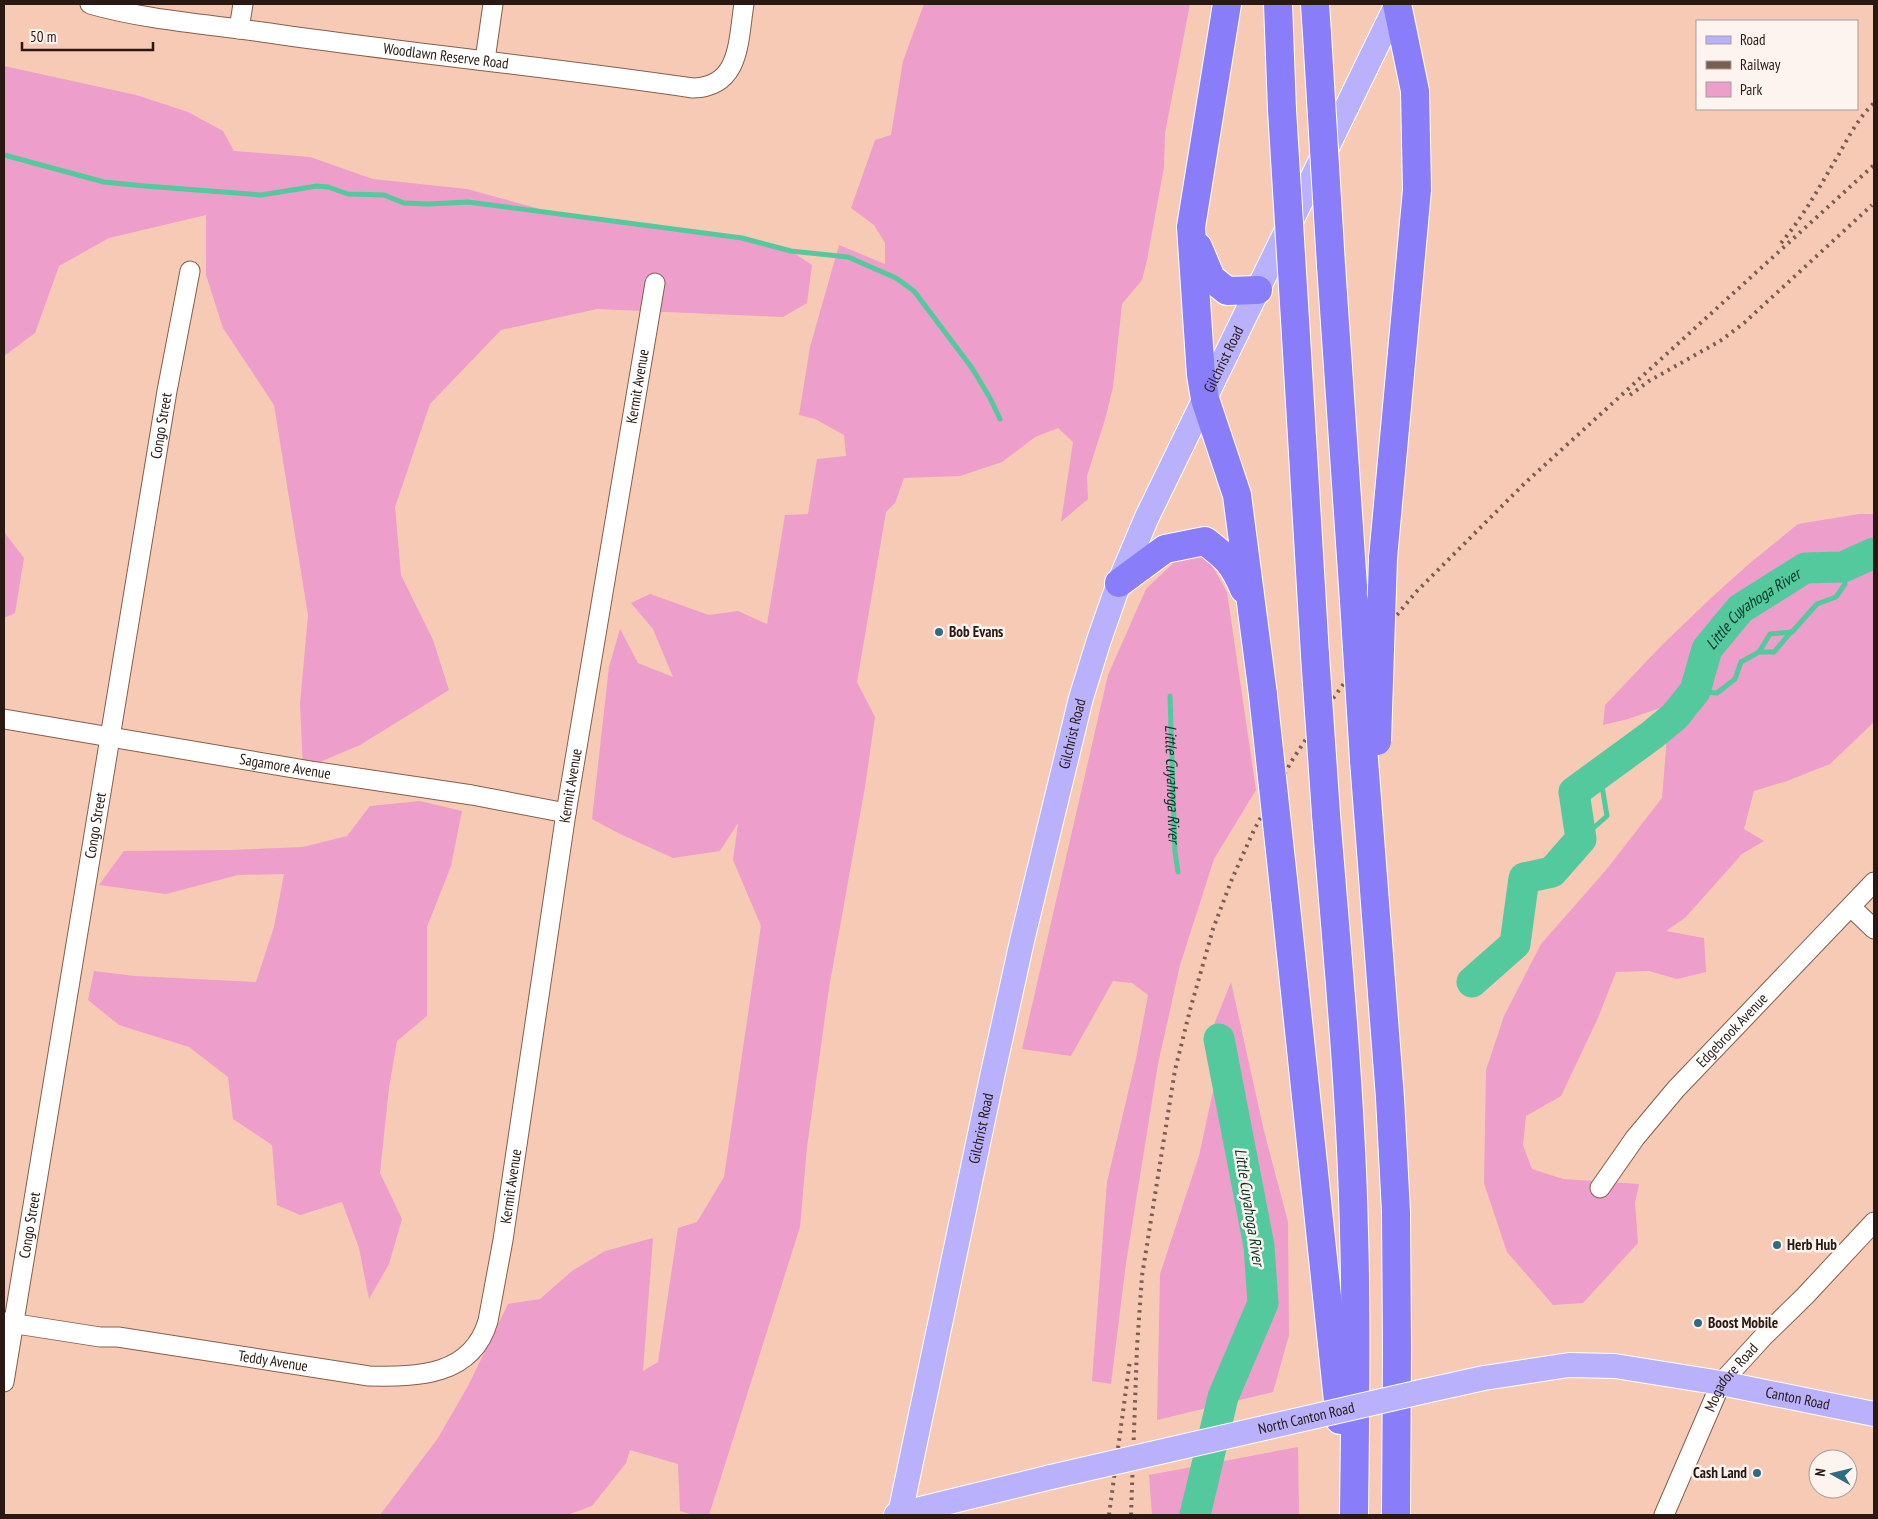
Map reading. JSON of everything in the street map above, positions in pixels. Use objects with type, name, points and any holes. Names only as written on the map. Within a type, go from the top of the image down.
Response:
[{"type":"highway","points":[[1227,4],[1191,227],[1201,375],[1204,399],[1236,495],[1263,695],[1350,1515]]},
{"type":"highway","points":[[1278,4],[1282,110],[1315,656],[1350,1138],[1356,1342],[1354,1515]]},
{"type":"highway","points":[[1315,4],[1354,601],[1370,750]]},
{"type":"highway","points":[[1396,1515],[1396,1212],[1390,1098],[1371,853],[1370,750],[1383,558],[1417,190],[1415,91],[1397,4]]},
{"type":"highway","points":[[1191,227],[1210,278],[1227,291],[1258,290]]},
{"type":"highway","points":[[1119,583],[1165,549],[1205,541],[1235,568],[1251,606]]},
{"type":"main road","name":"Gilchrist Road","points":[[899,1515],[1022,941],[1081,698],[1099,640],[1119,583],[1147,517],[1397,4]]},
{"type":"main road","name":"North Canton Road","points":[[899,1515],[1051,1477],[1484,1378],[1569,1365],[1615,1366],[1721,1383]]},
{"type":"main road","name":"Canton Road","points":[[1721,1383],[1874,1414]]},
{"type":"street","name":"Woodlawn Reserve Road","points":[[90,4],[120,11],[239,29],[694,88],[706,88],[723,79],[731,70],[744,4]]},
{"type":"street","points":[[239,29],[242,4]]},
{"type":"street","points":[[485,60],[493,4]]},
{"type":"street","name":"Congo Street","points":[[4,1382],[8,1323],[110,738],[167,391],[190,272]]},
{"type":"street","name":"Kermit Avenue","points":[[494,1289],[505,1231],[566,813],[655,283]]},
{"type":"street","name":"Sagamore Avenue","points":[[4,720],[472,795],[566,813]]},
{"type":"street","name":"Edgebrook Avenue","points":[[1600,1188],[1635,1138],[1676,1089],[1874,882]]},
{"type":"street","points":[[1851,907],[1874,929]]},
{"type":"street","name":"Mogadore Road","points":[[1664,1515],[1721,1383],[1874,1222]]},
{"type":"street","name":"Teddy Avenue","points":[[8,1323],[342,1373],[397,1377],[439,1371],[454,1364],[477,1346],[486,1327],[494,1289]]},
{"type":"green space","points":[[924,4],[1190,4],[1165,133],[1164,167],[1147,260],[1142,280],[1122,304],[1113,387],[1087,476],[1088,499],[1061,522],[1073,442],[1058,428],[1035,437],[1002,462],[960,476],[904,478],[895,503],[886,512],[857,682],[875,717],[865,787],[829,988],[807,1147],[800,1227],[709,1515],[693,1515],[680,1511],[678,1464],[630,1450],[626,1463],[592,1506],[567,1515],[380,1515],[438,1438],[468,1386],[508,1304],[540,1299],[572,1271],[605,1251],[653,1238],[643,1371],[658,1362],[678,1228],[697,1222],[724,1177],[761,926],[733,860],[738,823],[720,851],[673,858],[592,819],[609,667],[620,629],[638,663],[673,677],[653,629],[631,603],[650,594],[709,615],[738,611],[767,624],[785,515],[808,514],[817,459],[846,456],[844,435],[815,419],[799,415],[810,347],[839,245],[885,264],[885,243],[874,225],[851,208],[875,140],[891,135],[903,61]]},
{"type":"green space","points":[[4,66],[136,95],[188,112],[223,131],[234,151],[310,157],[373,179],[467,189],[554,213],[742,238],[791,251],[812,265],[807,303],[783,317],[597,309],[501,330],[430,404],[395,507],[401,575],[433,640],[449,690],[360,745],[303,769],[300,704],[308,615],[274,405],[223,328],[206,275],[206,215],[109,238],[59,266],[35,333],[4,356]]},
{"type":"green space","points":[[1859,514],[1874,514],[1874,722],[1830,764],[1787,781],[1754,791],[1744,829],[1764,841],[1742,854],[1685,918],[1666,931],[1704,938],[1706,972],[1677,979],[1649,971],[1616,972],[1598,1018],[1561,1096],[1526,1116],[1523,1145],[1532,1169],[1563,1179],[1639,1184],[1635,1203],[1638,1243],[1583,1303],[1553,1305],[1507,1252],[1484,1183],[1486,1070],[1504,1016],[1541,944],[1606,870],[1662,798],[1666,749],[1666,706],[1603,725],[1605,705],[1662,645],[1711,598],[1798,524]]},
{"type":"green space","points":[[4,532],[24,558],[15,613],[4,618]]},
{"type":"green space","points":[[1183,554],[1208,558],[1227,592],[1256,790],[1214,859],[1180,965],[1158,1064],[1126,1263],[1111,1384],[1092,1381],[1107,1182],[1136,1059],[1148,995],[1132,983],[1113,981],[1071,1056],[1022,1049],[1108,675],[1146,589]]},
{"type":"green space","points":[[420,801],[462,811],[451,866],[427,927],[427,1016],[397,1041],[389,1088],[380,1173],[402,1219],[389,1264],[369,1299],[359,1248],[342,1202],[300,1215],[277,1205],[272,1145],[233,1119],[228,1077],[189,1047],[119,1025],[88,1000],[94,971],[135,976],[256,982],[274,927],[284,874],[238,875],[166,894],[99,885],[124,851],[303,847],[347,836],[370,806]]},
{"type":"green space","points":[[1231,982],[1264,1131],[1288,1222],[1289,1335],[1273,1392],[1157,1420],[1160,1274],[1199,1156],[1216,1077],[1209,1037]]},
{"type":"green space","points":[[1298,1447],[1299,1515],[1152,1515],[1149,1475]]},
{"type":"waterway","points":[[4,155],[104,182],[261,195],[317,186],[328,187],[348,194],[384,195],[404,203],[468,202],[742,238],[791,251],[848,257],[896,278],[914,291],[972,368],[1000,419]]},
{"type":"waterway","name":"Little Cuyahoga River","points":[[1472,982],[1515,944],[1524,878],[1552,872],[1581,839],[1574,792],[1675,716],[1695,691],[1707,649],[1740,609],[1805,568],[1843,567],[1874,553]]},
{"type":"waterway","name":"Little Cuyahoga River","points":[[1695,691],[1717,693],[1735,679],[1741,662],[1759,652],[1770,634],[1792,632],[1817,604],[1836,597],[1845,584],[1843,567]]},
{"type":"waterway","name":"Little Cuyahoga River","points":[[1759,652],[1774,652],[1791,632]]},
{"type":"waterway","name":"Little Cuyahoga River","points":[[1170,696],[1175,852],[1178,872]]},
{"type":"waterway","name":"Little Cuyahoga River","points":[[1581,839],[1607,816],[1600,774]]},
{"type":"waterway","name":"Little Cuyahoga River","points":[[1219,1039],[1220,1045]]},
{"type":"waterway","name":"Little Cuyahoga River","points":[[1195,1515],[1223,1397],[1263,1303],[1259,1246],[1219,1039]]},
{"type":"railway","points":[[1781,243],[1812,200],[1855,127],[1874,103]]},
{"type":"railway","points":[[1131,1515],[1137,1347],[1142,1276],[1175,1070],[1213,929],[1232,879],[1254,830],[1291,762],[1329,704],[1371,646],[1416,592],[1525,483],[1874,165]]},
{"type":"railway","points":[[1630,395],[1649,381],[1720,341],[1744,323],[1872,205]]},
{"type":"railway","points":[[1109,1515],[1130,1360]]},
{"type":"place","name":"Bob Evans","points":[[939,632]]},
{"type":"place","name":"Herb Hub","points":[[1777,1245]]},
{"type":"place","name":"Boost Mobile","points":[[1698,1323]]},
{"type":"place","name":"Cash Land","points":[[1757,1473]]}]
